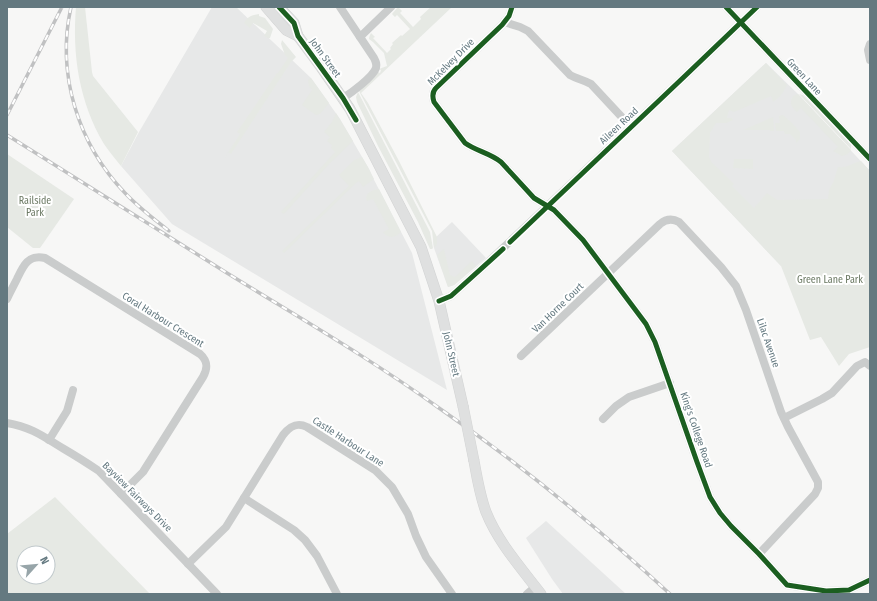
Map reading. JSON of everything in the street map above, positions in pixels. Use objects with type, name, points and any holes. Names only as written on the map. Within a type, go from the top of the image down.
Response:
[{"type":"main road","name":"John Street","points":[[266,7],[286,30],[298,36]]},
{"type":"main road","name":"John Street","points":[[280,7],[294,23],[298,36],[343,98],[356,120],[421,246],[439,301],[482,499],[491,522],[506,547],[538,591]]},
{"type":"street","points":[[340,7],[374,58],[376,65],[373,73],[356,89],[343,98]]},
{"type":"street","points":[[360,36],[391,7]]},
{"type":"street","name":"McKelvey Drive","points":[[512,7],[509,16],[504,22],[436,88],[433,93],[433,100],[465,143],[470,147],[494,157],[501,162],[534,198],[548,206]]},
{"type":"street","name":"Green Lane","points":[[726,7],[870,159]]},
{"type":"street","name":"Aileen Road","points":[[439,301],[451,296],[757,7]]},
{"type":"street","points":[[504,22],[528,31],[570,75],[591,84],[631,127]]},
{"type":"street","points":[[870,44],[868,50],[870,60]]},
{"type":"street","name":"King's College Road","points":[[548,206],[554,210],[579,236],[646,324],[655,342],[710,497],[720,513],[731,526],[787,585],[826,592],[849,590],[870,580]]},
{"type":"street","name":"Lilac Avenue","points":[[608,273],[662,222],[670,219],[679,222],[722,267],[736,286],[784,418],[819,485],[815,494],[759,554]]},
{"type":"street","name":"Coral Harbour Crescent","points":[[7,299],[22,268],[27,262],[34,257],[45,258],[200,354],[205,360],[207,368],[203,377],[143,472],[121,494]]},
{"type":"street","name":"Van Horne Court","points":[[521,356],[608,273]]},
{"type":"street","points":[[784,418],[832,393],[857,366],[865,362],[870,366]]},
{"type":"street","points":[[603,419],[616,406],[629,397],[670,383]]},
{"type":"street","points":[[49,440],[66,411],[73,390]]},
{"type":"street","name":"Bayview Fairways Drive","points":[[7,423],[30,429],[90,465],[121,494],[217,594]]},
{"type":"street","name":"Castle Harbour Lane","points":[[188,564],[226,527],[287,430],[295,425],[304,425],[375,470],[392,487],[408,514],[426,557],[452,594]]},
{"type":"street","points":[[244,498],[294,530],[305,540],[316,556],[337,594]]},
{"type":"street","points":[[527,594],[538,591]]},
{"type":"shaded area","points":[[212,7],[236,7],[311,78],[340,119],[369,169],[412,253],[447,390],[172,224],[121,166],[139,132]]},
{"type":"shaded area","points":[[766,63],[798,94],[870,171],[781,266],[672,151]]},
{"type":"shaded area","points":[[452,222],[486,258],[454,285],[448,287],[434,248],[433,240]]},
{"type":"shaded area","points":[[546,521],[626,594],[563,594],[526,538]]},
{"type":"green space","points":[[76,7],[85,7],[93,76],[138,132],[121,166],[104,144],[95,128],[83,95],[79,77],[75,42]]},
{"type":"green space","points":[[398,7],[402,11],[400,13],[413,27],[421,19],[420,17],[431,7],[452,7],[361,93],[368,103],[399,161],[437,237],[437,244],[434,248],[432,231],[359,91],[378,72],[380,73],[381,70],[379,69],[387,66],[384,53],[369,39],[371,33],[375,37],[373,38],[387,53],[391,49],[392,43],[410,29],[397,15],[395,17],[392,14]]},
{"type":"green space","points":[[259,14],[259,16],[265,18],[273,29],[270,38],[264,36],[267,31],[253,23],[250,28],[244,23],[250,17]]},
{"type":"green space","points":[[282,40],[296,57],[291,62],[231,154],[228,152],[240,134],[237,132],[288,58],[285,55],[281,44]]},
{"type":"green space","name":"Green Lane Park","points":[[766,63],[787,85],[785,90],[773,102],[771,96],[734,112],[729,110],[727,118],[732,118],[733,120],[726,123],[716,123],[710,133],[709,157],[712,163],[734,184],[732,186],[754,208],[767,193],[777,200],[828,199],[829,190],[838,167],[847,166],[861,161],[870,171],[870,347],[849,354],[839,366],[821,337],[810,340],[781,266],[672,151]]},
{"type":"green space","points":[[311,78],[329,103],[320,114],[316,115],[302,105],[312,90],[309,86],[308,80]]},
{"type":"green space","points":[[358,92],[430,232],[432,249],[430,249],[418,222],[378,146],[357,102],[356,97]]},
{"type":"green space","points":[[798,94],[851,150],[848,154],[842,156],[833,151],[838,147],[801,108],[797,112],[793,108],[791,103],[793,96]]},
{"type":"green space","points":[[799,94],[803,95],[851,144],[851,149]]},
{"type":"green space","points":[[336,113],[353,141],[330,163],[284,214],[281,212],[335,152],[331,148],[332,145],[327,141],[330,137],[324,132],[332,122]]},
{"type":"green space","points":[[783,115],[800,132],[800,139],[796,143],[796,140],[790,134],[785,134],[784,131],[776,131],[775,123],[780,123],[779,116]]},
{"type":"green space","points":[[773,117],[774,131],[743,130]]},
{"type":"green space","name":"Railside Park","points":[[7,154],[74,199],[40,248],[33,248],[7,227]]},
{"type":"green space","points":[[362,157],[374,179],[363,187],[359,181],[356,183],[284,253],[282,251],[349,186],[339,175],[354,160]]},
{"type":"green space","points":[[734,159],[753,159],[753,169],[733,168]]},
{"type":"green space","points":[[379,189],[401,232],[392,237],[387,236],[383,232],[389,229],[373,199],[367,201],[366,198],[371,191]]},
{"type":"green space","points":[[444,249],[450,275],[455,277],[472,261],[476,266],[454,285],[448,287],[437,255]]},
{"type":"green space","points":[[55,497],[150,594],[7,594],[7,534]]},
{"type":"railway","points":[[7,115],[62,7]]},
{"type":"railway","points":[[71,7],[67,32],[66,57],[69,82],[75,107],[83,130],[95,153],[109,174],[125,193],[169,231]]},
{"type":"railway","points":[[7,135],[387,372],[469,429],[558,497],[670,594]]},
{"type":"cycle path","points":[[279,7],[294,23],[298,36],[343,98],[356,120]]},
{"type":"cycle path","points":[[512,7],[509,16],[502,25],[434,91],[434,102],[465,143],[501,162],[534,198],[554,210],[583,240],[646,324],[655,342],[710,497],[720,513],[731,526],[787,585],[826,591],[849,590],[870,580]]},
{"type":"cycle path","points":[[726,7],[870,159]]},
{"type":"cycle path","points":[[510,242],[757,7]]},
{"type":"cycle path","points":[[439,301],[451,296],[503,249]]}]
